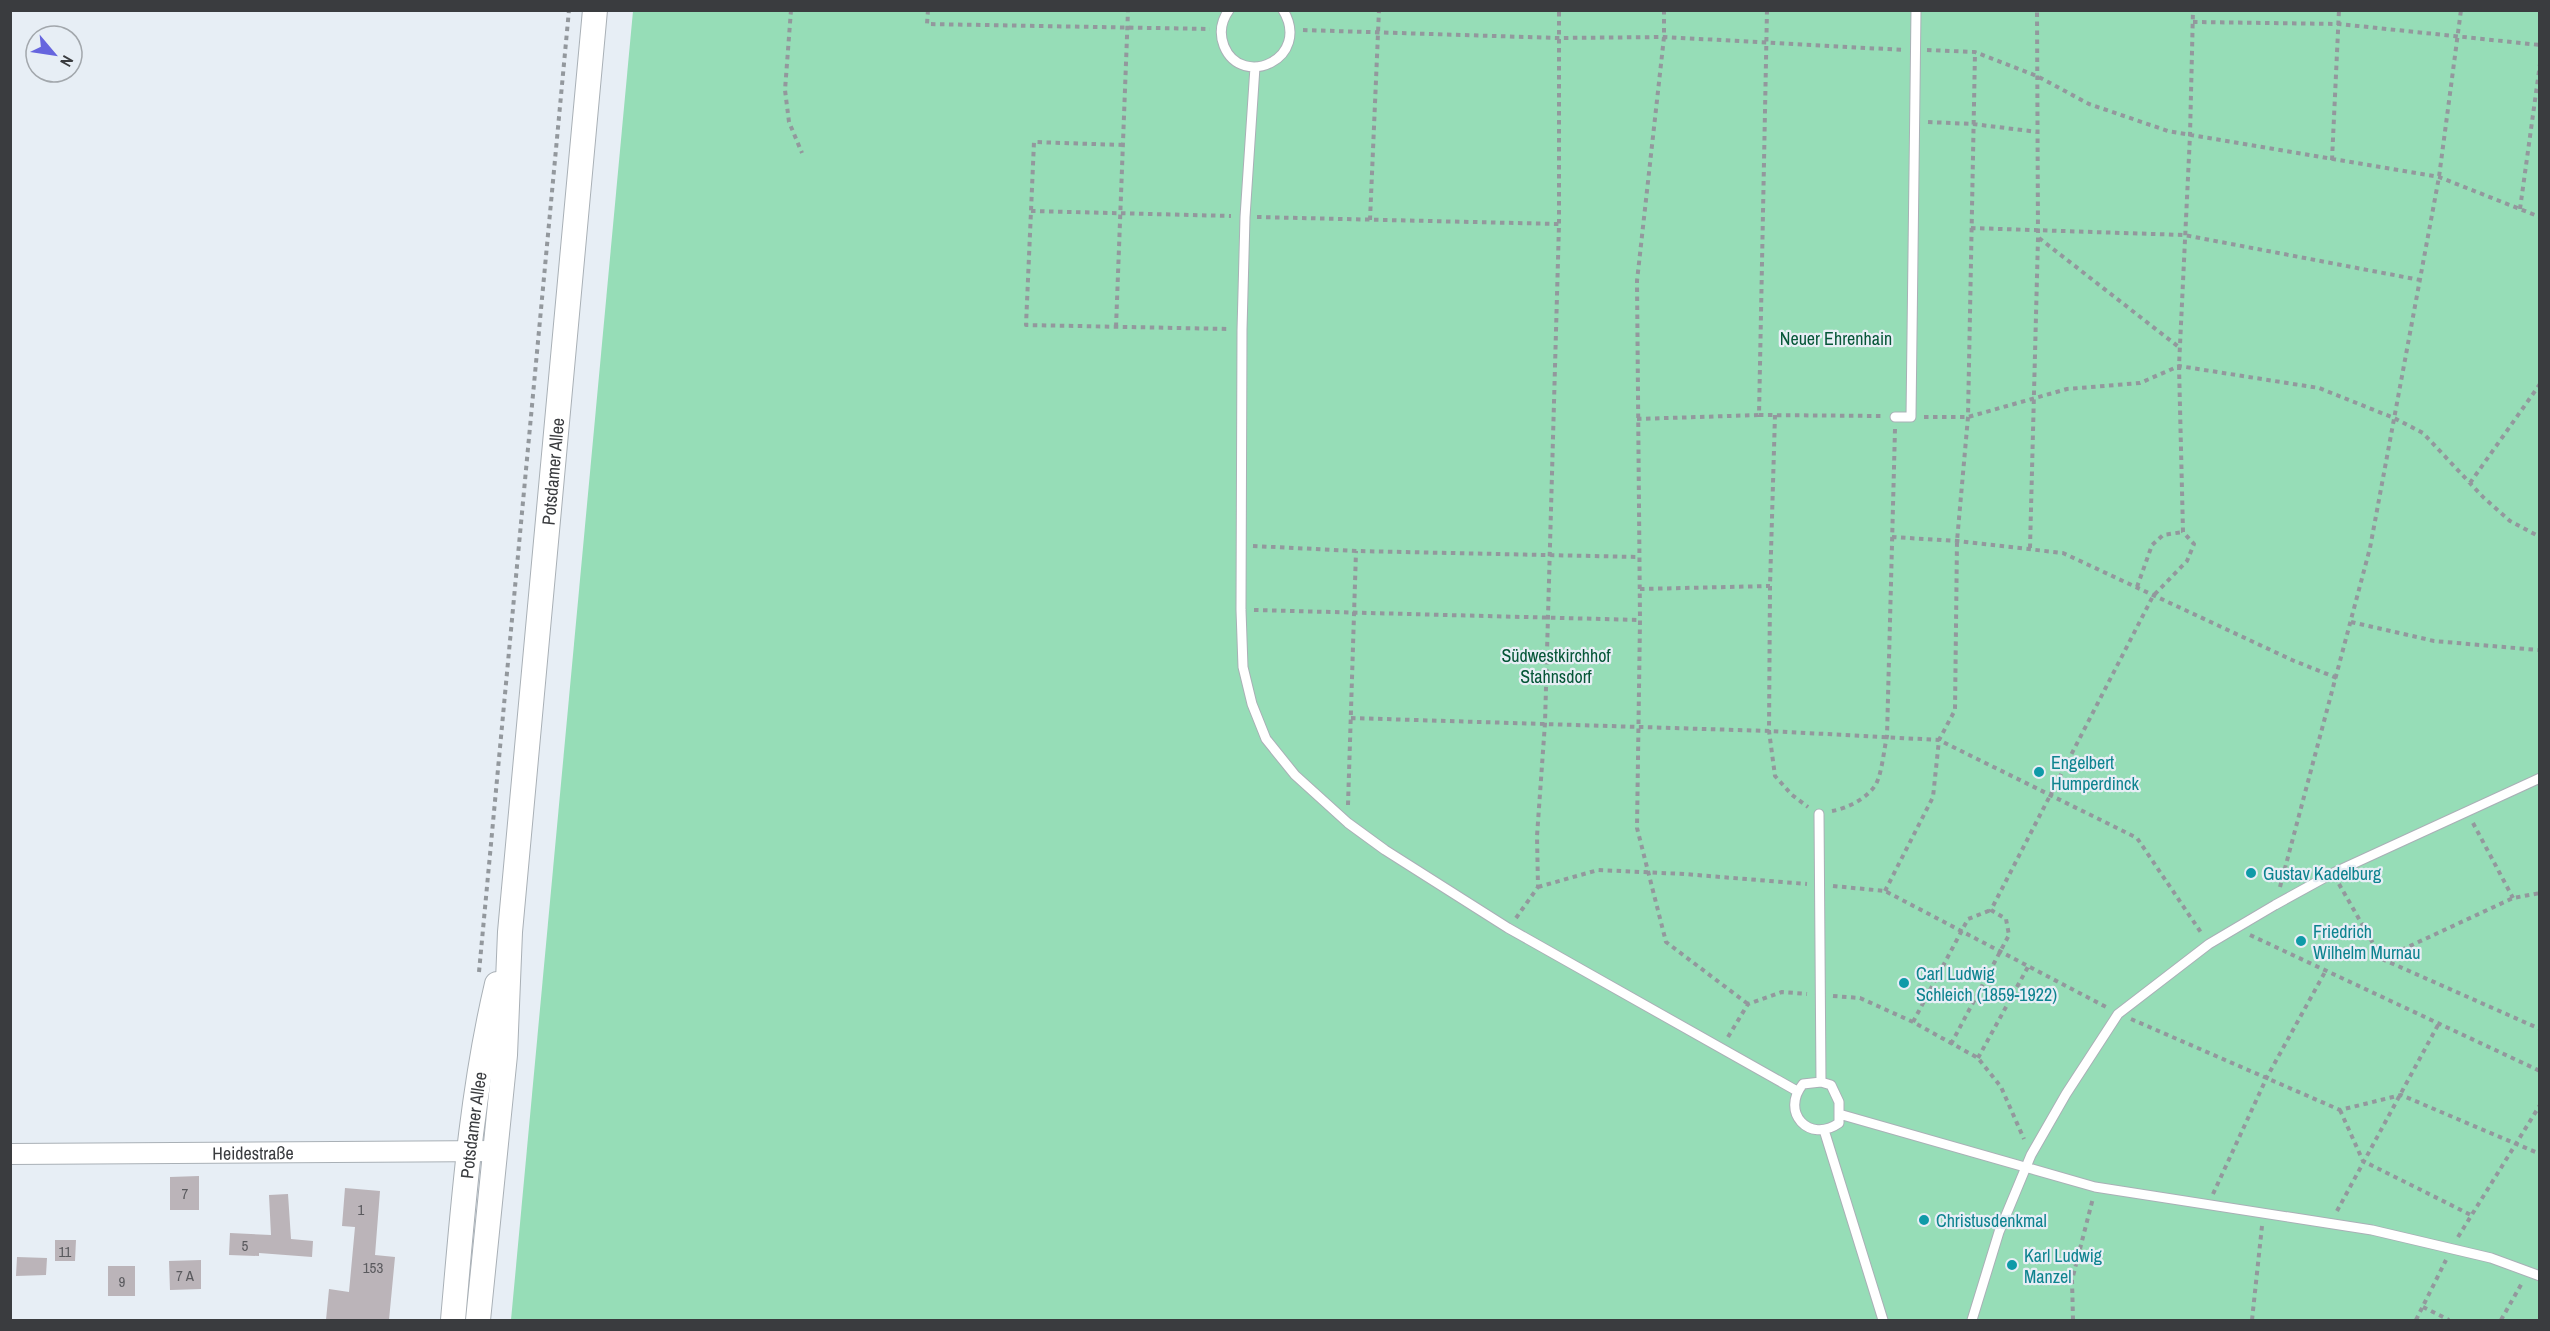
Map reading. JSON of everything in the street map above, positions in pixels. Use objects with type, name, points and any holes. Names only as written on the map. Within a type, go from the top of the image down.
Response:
[{"type":"street","name":"Potsdamer Allee","points":[[478,1320],[497,1151],[505,1055],[510,932],[595,10]]},
{"type":"street","name":"Potsdamer Allee","points":[[453,1320],[483,1042],[510,932]]},
{"type":"street","name":"Heidestraße","points":[[10,1154],[497,1151]]},
{"type":"lane","points":[[1229,10],[1221,29],[1226,51],[1244,65],[1255,67],[1267,66],[1285,52],[1290,30],[1283,10]]},
{"type":"lane","points":[[1895,417],[1911,417],[1916,10]]},
{"type":"lane","points":[[1255,67],[1245,217],[1242,330],[1241,610],[1243,667],[1252,704],[1266,739],[1295,775],[1348,823],[1385,850],[1508,928],[1797,1091]]},
{"type":"lane","points":[[1972,1320],[1999,1232],[2031,1155],[2066,1094],[2118,1014],[2209,945],[2275,905],[2333,873],[2540,778]]},
{"type":"lane","points":[[1820,814],[1821,1082]]},
{"type":"lane","points":[[1821,1082],[1831,1085],[1839,1102],[1839,1123],[1824,1130],[1808,1128],[1797,1116],[1794,1100],[1797,1091],[1803,1084],[1821,1082]]},
{"type":"lane","points":[[1839,1114],[2095,1187],[2372,1230],[2491,1258],[2540,1276]]},
{"type":"lane","points":[[1824,1130],[1882,1320]]},
{"type":"path","points":[[479,974],[569,10]]},
{"type":"path","points":[[791,10],[785,90],[789,122],[802,153]]},
{"type":"path","points":[[928,10],[927,24],[1221,29]]},
{"type":"path","points":[[1116,327],[1128,10]]},
{"type":"path","points":[[1370,220],[1378,10]]},
{"type":"path","points":[[1508,928],[1538,887],[1537,836],[1545,723],[1559,224],[1559,10]]},
{"type":"path","points":[[1664,10],[1664,37],[1637,281],[1640,589],[1637,828],[1666,942],[1748,1004]]},
{"type":"path","points":[[1759,415],[1767,10]]},
{"type":"path","points":[[2030,548],[2038,238],[2037,10]]},
{"type":"path","points":[[1913,1022],[1968,919],[1991,910],[2153,596],[2187,561],[2194,544],[2182,532],[2179,366],[2190,135],[2193,10]]},
{"type":"path","points":[[2332,160],[2339,10]]},
{"type":"path","points":[[2275,905],[2370,548],[2439,177],[2461,10]]},
{"type":"path","points":[[2193,22],[2339,24],[2540,45]]},
{"type":"path","points":[[1885,891],[1933,797],[1939,740],[1954,710],[1957,541],[1968,417],[1975,52]]},
{"type":"path","points":[[2520,208],[2540,64]]},
{"type":"path","points":[[1915,122],[1973,124],[2038,132]]},
{"type":"path","points":[[1124,145],[1034,142],[1026,325],[1242,330]]},
{"type":"path","points":[[1031,211],[1559,224]]},
{"type":"path","points":[[1971,228],[2184,235],[2420,280]]},
{"type":"path","points":[[2038,238],[2180,348]]},
{"type":"path","points":[[1911,417],[1968,417],[2067,389],[2140,383],[2179,366],[2319,388],[2394,418],[2423,433],[2470,483],[2510,520],[2540,537]]},
{"type":"path","points":[[2470,483],[2540,384]]},
{"type":"path","points":[[1637,419],[1759,415],[1775,415],[1895,417],[1887,736],[1876,783],[1861,799],[1843,809],[1820,814],[1792,795],[1775,776],[1769,731],[1775,415]]},
{"type":"path","points":[[2137,587],[2152,545],[2163,535],[2182,532]]},
{"type":"path","points":[[1892,537],[2063,552],[2292,660],[2337,678]]},
{"type":"path","points":[[1242,545],[1356,551],[1639,557]]},
{"type":"path","points":[[1348,823],[1356,551]]},
{"type":"path","points":[[1640,589],[1770,586]]},
{"type":"path","points":[[1241,610],[1640,620]]},
{"type":"path","points":[[2351,622],[2434,641],[2539,651]]},
{"type":"path","points":[[1351,718],[1638,726],[1939,740],[2137,838],[2209,945]]},
{"type":"path","points":[[2466,812],[2513,898]]},
{"type":"path","points":[[1538,887],[1598,870],[1885,891],[2118,1014],[2340,1110],[2401,1095],[2540,1154]]},
{"type":"path","points":[[2333,873],[2382,958],[2540,1029]]},
{"type":"path","points":[[2382,958],[2513,898],[2540,893]]},
{"type":"path","points":[[1951,1044],[2009,936],[2006,919],[1991,910]]},
{"type":"path","points":[[2235,928],[2540,1071]]},
{"type":"path","points":[[1978,1058],[2029,965]]},
{"type":"path","points":[[2209,1203],[2267,1077],[2325,972]]},
{"type":"path","points":[[1721,1048],[1748,1004],[1782,992],[1860,998],[1913,1022],[1978,1058],[2001,1087],[2031,1155]]},
{"type":"path","points":[[2331,1224],[2438,1024]]},
{"type":"path","points":[[2416,1320],[2471,1215],[2540,1105]]},
{"type":"path","points":[[2340,1110],[2364,1161],[2471,1215]]},
{"type":"path","points":[[2073,1320],[2072,1280],[2095,1187]]},
{"type":"path","points":[[2252,1320],[2263,1213]]},
{"type":"path","points":[[2501,1320],[2528,1272]]},
{"type":"path","points":[[2423,1307],[2449,1320]]},
{"type":"green space","name":"Südwestkirchhof Stahnsdorf","points":[[633,11],[2539,11],[2539,1320],[511,1320]]},
{"type":"building","points":[[199,1176],[199,1210],[170,1210],[170,1177]]},
{"type":"building","points":[[345,1188],[380,1191],[375,1255],[395,1257],[389,1320],[326,1320],[329,1289],[349,1292],[355,1227],[342,1226]]},
{"type":"building","points":[[288,1194],[291,1239],[313,1241],[312,1257],[259,1253],[259,1256],[229,1255],[230,1233],[271,1235],[269,1195]]},
{"type":"building","points":[[55,1240],[76,1240],[75,1261],[55,1261]]},
{"type":"building","points":[[17,1257],[47,1258],[46,1275],[16,1276]]},
{"type":"building","points":[[201,1260],[201,1289],[170,1290],[169,1261]]},
{"type":"building","points":[[108,1266],[135,1266],[135,1296],[108,1296]]},
{"type":"place","name":"Engelbert Humperdinck","points":[[2039,772]]},
{"type":"place","name":"Gustav Kadelburg","points":[[2251,873]]},
{"type":"place","name":"Friedrich Wilhelm Murnau","points":[[2301,941]]},
{"type":"place","name":"Carl Ludwig Schleich (1859-1922)","points":[[1904,983]]},
{"type":"place","name":"Christusdenkmal","points":[[1924,1220]]},
{"type":"place","name":"Karl Ludwig Manzel","points":[[2012,1265]]},
{"type":"park label","name":"Neuer Ehrenhain","points":[[1836,338]]}]
